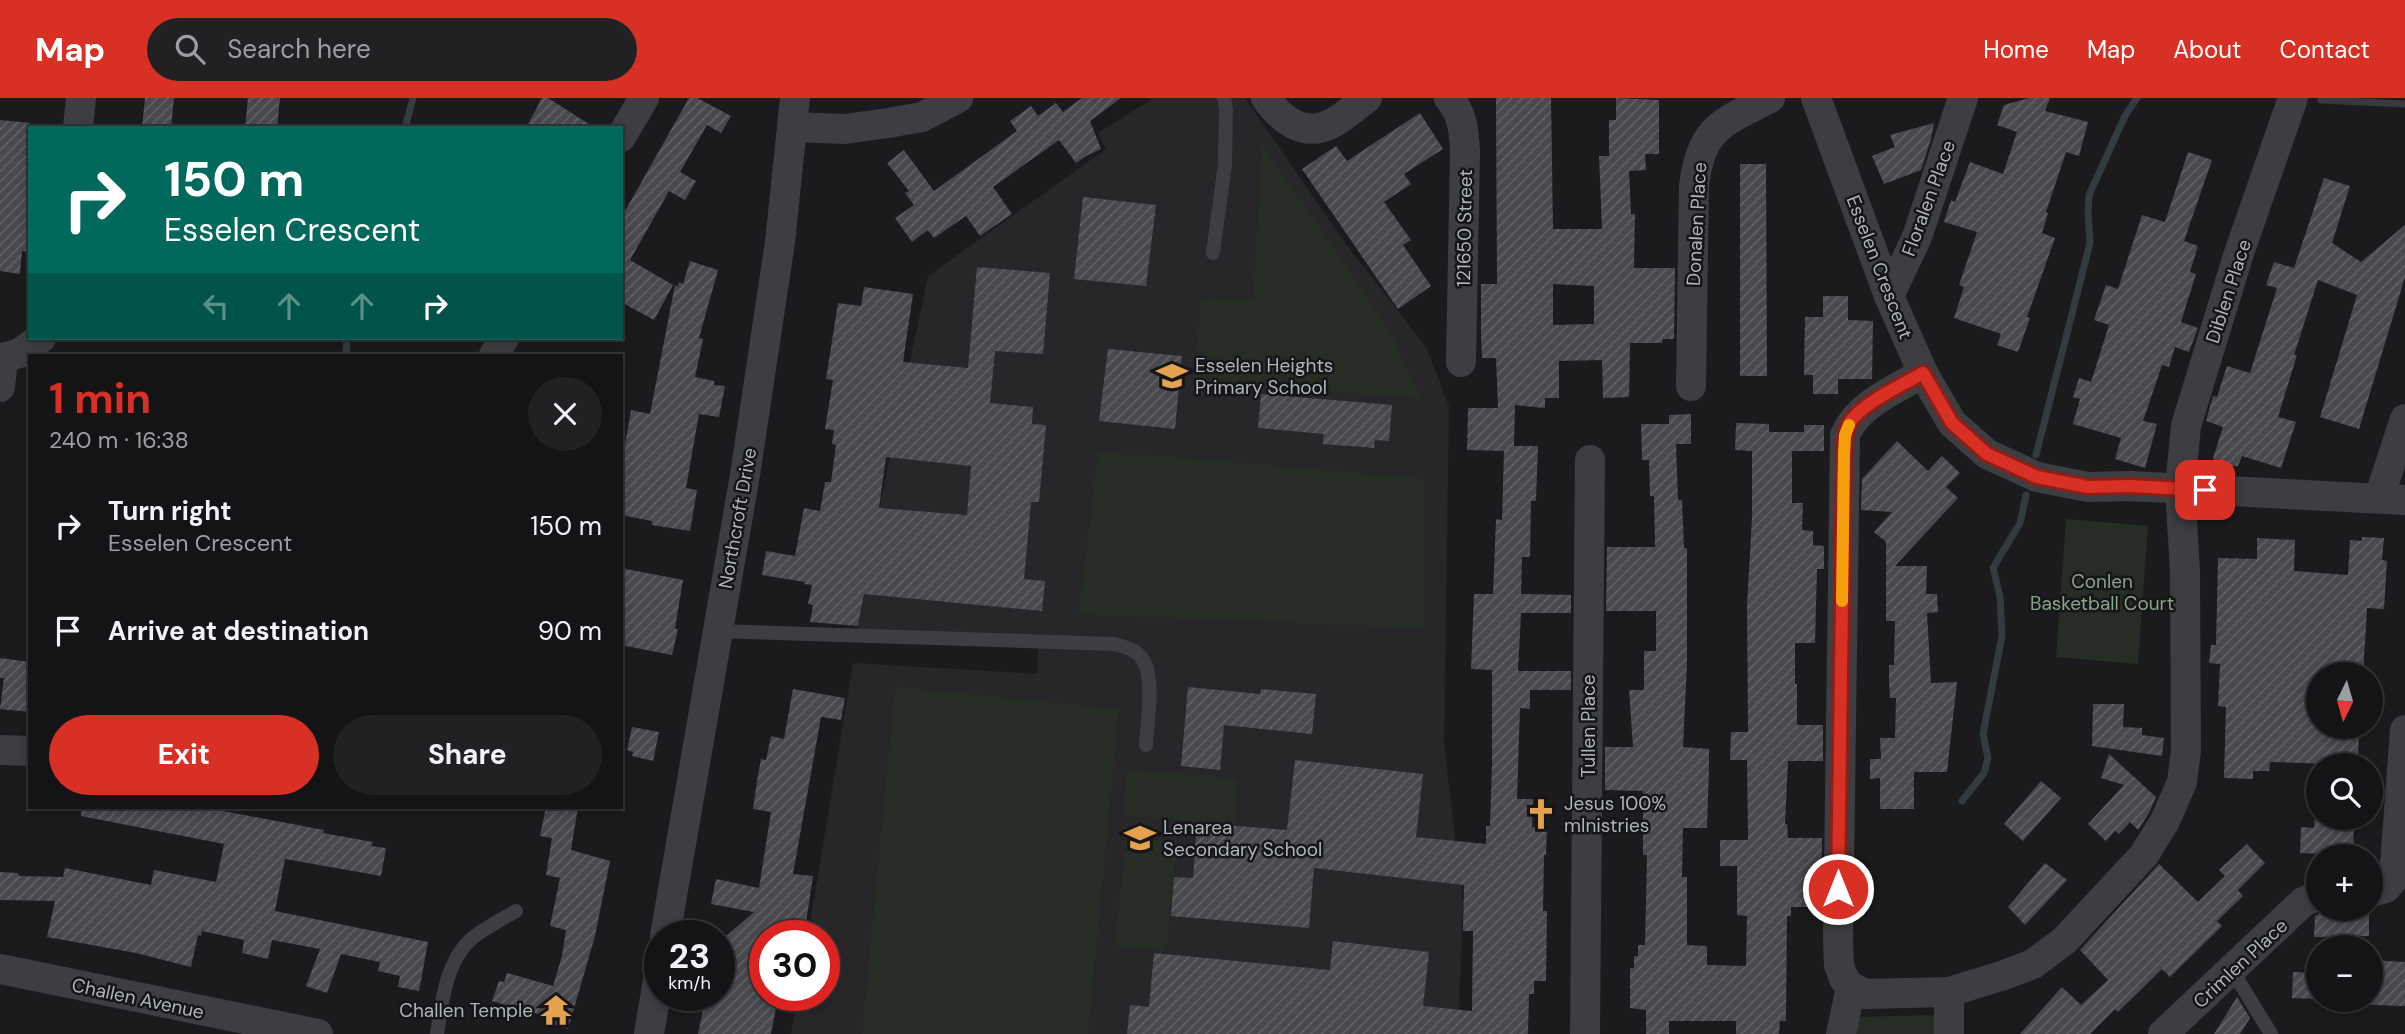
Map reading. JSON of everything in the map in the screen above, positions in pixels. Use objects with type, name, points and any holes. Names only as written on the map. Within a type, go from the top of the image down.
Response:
[{"type":"street","points":[[78,126],[81,98]]},
{"type":"street","points":[[623,134],[644,98]]},
{"type":"street","points":[[794,113],[845,129],[922,117],[958,98]]},
{"type":"street","points":[[1266,98],[1274,110],[1290,123],[1310,129],[1326,126],[1367,98]]},
{"type":"street","name":"121650 Street","points":[[1449,98],[1457,107],[1464,127],[1461,362]]},
{"type":"street","name":"Donalen Place","points":[[1691,386],[1694,186],[1699,155],[1720,124],[1769,98]]},
{"type":"street","name":"Esselen Crescent","points":[[1816,98],[1889,296],[1923,373],[1952,423],[1987,454],[2037,477],[2088,487],[2130,486],[2392,499]]},
{"type":"street","name":"Floralen Place","points":[[1889,296],[1917,237],[1963,98]]},
{"type":"street","name":"Diblen Place","points":[[1852,987],[1865,994],[1949,992],[2033,964],[2065,940],[2144,855],[2165,821],[2182,782],[2186,750],[2185,571],[2180,488],[2186,426],[2238,256],[2293,98]]},
{"type":"street","name":"Northcroft Drive","points":[[668,920],[745,475],[780,242],[794,113]]},
{"type":"street","points":[[1,368],[38,340]]},
{"type":"street","points":[[1841,1034],[1852,987],[1844,979],[1839,965],[1838,942],[1845,435],[1850,422],[1862,410],[1923,373]]},
{"type":"street","points":[[2392,499],[2405,419]]},
{"type":"street","name":"Tullen Place","points":[[1585,1034],[1590,460]]},
{"type":"street","points":[[2383,889],[2394,878],[2405,730]]},
{"type":"street","points":[[0,750],[28,751]]},
{"type":"street","name":"Crimlen Place","points":[[2163,1034],[2306,901]]},
{"type":"street","name":"Challen Avenue","points":[[0,969],[318,1034]]},
{"type":"street","points":[[1949,992],[1949,1034]]},
{"type":"street","points":[[649,1034],[653,1011]]},
{"type":"lane","points":[[1213,253],[1225,164],[1227,109],[1224,98]]},
{"type":"lane","points":[[716,631],[1114,645],[1129,648],[1143,658],[1149,679],[1146,745]]},
{"type":"lane","points":[[436,1034],[442,999],[457,957],[470,941],[516,911]]},
{"type":"lane","points":[[2232,970],[2271,1034]]},
{"type":"shaded area","points":[[1154,98],[1245,98],[1348,247],[1426,347],[1449,406],[1444,743],[1463,904],[1458,1034],[791,1034],[795,1011],[840,1011],[840,920],[811,920],[853,663],[1037,674],[1039,636],[858,630],[883,490],[928,276],[1106,149],[1098,133]]},
{"type":"green space","points":[[1262,144],[1388,327],[1422,399],[1193,379],[1202,298],[1253,299]]},
{"type":"green space","points":[[1098,453],[1424,479],[1424,628],[1079,614]]},
{"type":"green space","name":"Conlen Basketball Court","points":[[2066,519],[2148,526],[2138,664],[2056,657]]},
{"type":"green space","points":[[895,687],[1119,709],[1088,1034],[862,1034]]},
{"type":"green space","points":[[1127,769],[1238,779],[1234,825],[1123,815]]},
{"type":"green space","points":[[1126,838],[1177,842],[1166,951],[1115,946]]},
{"type":"green space","points":[[1939,1015],[1939,1034],[1850,1034],[1850,1017]]},
{"type":"building","points":[[145,98],[174,98],[171,126],[142,126]]},
{"type":"building","points":[[248,98],[280,98],[277,126],[245,126]]},
{"type":"building","points":[[542,98],[548,98],[592,126],[527,126]]},
{"type":"building","points":[[689,98],[697,98],[731,116],[721,133],[707,125],[680,172],[696,181],[685,200],[669,191],[630,260],[673,285],[654,320],[623,303],[623,214]]},
{"type":"building","points":[[1082,98],[1121,98],[1090,121],[1101,149],[1076,163],[1059,140],[993,187],[1012,214],[980,236],[966,216],[934,238],[928,230],[912,242],[895,218],[914,205],[905,193],[909,191],[887,163],[904,150],[934,191],[1017,131],[1010,121],[1031,106],[1038,116],[1056,103],[1063,112]]},
{"type":"building","points":[[1496,98],[1551,98],[1553,229],[1602,229],[1599,156],[1609,156],[1609,120],[1616,120],[1616,98],[1659,100],[1659,154],[1645,154],[1646,170],[1629,171],[1631,214],[1635,214],[1634,268],[1675,268],[1674,339],[1663,339],[1662,343],[1630,343],[1629,397],[1603,398],[1602,360],[1559,361],[1559,398],[1545,398],[1545,408],[1515,405],[1514,446],[1538,446],[1536,501],[1531,501],[1530,557],[1522,557],[1521,594],[1571,595],[1571,613],[1521,613],[1518,671],[1571,671],[1571,690],[1530,690],[1530,709],[1520,708],[1517,799],[1533,799],[1532,827],[1547,828],[1543,911],[1547,911],[1546,981],[1534,981],[1534,994],[1529,994],[1528,1034],[1127,1034],[1130,1005],[1149,1007],[1154,953],[1330,970],[1333,941],[1429,952],[1423,1006],[1472,1011],[1473,931],[1463,931],[1464,885],[1314,868],[1309,928],[1171,916],[1174,877],[1193,878],[1197,823],[1287,830],[1295,760],[1423,774],[1416,837],[1486,844],[1486,826],[1490,826],[1492,670],[1471,669],[1474,594],[1493,594],[1496,519],[1502,520],[1504,451],[1467,450],[1468,408],[1498,408],[1496,358],[1482,358],[1481,333],[1481,284],[1497,284]],"holes":[[[1553,284],[1594,286],[1594,324],[1553,325]]]},
{"type":"building","points":[[2029,98],[2050,98],[2045,111],[2088,122],[2079,156],[2066,152],[2046,212],[2048,213],[2042,233],[2055,238],[2027,317],[2030,318],[2018,352],[1997,345],[2001,334],[1954,318],[1964,287],[1959,285],[1977,232],[1944,222],[1951,200],[1955,202],[1970,162],[2003,174],[2017,132],[1997,125],[2004,105]]},
{"type":"building","points":[[1420,113],[1443,149],[1404,174],[1411,184],[1384,202],[1411,240],[1403,245],[1431,286],[1398,309],[1302,169],[1336,146],[1347,161]]},
{"type":"building","points":[[0,120],[30,123],[28,252],[22,251],[20,274],[0,271]]},
{"type":"building","points":[[1934,123],[1921,170],[1884,184],[1872,156],[1895,147],[1890,135]]},
{"type":"building","points":[[2188,152],[2212,160],[2184,241],[2198,246],[2190,272],[2196,274],[2181,322],[2198,328],[2189,352],[2175,347],[2169,367],[2162,365],[2143,421],[2157,424],[2145,468],[2115,459],[2121,438],[2073,424],[2080,399],[2073,397],[2079,378],[2091,382],[2109,325],[2094,320],[2106,285],[2118,289],[2142,215],[2165,222]]},
{"type":"building","points":[[1740,164],[1766,164],[1767,376],[1740,376]]},
{"type":"building","points":[[2324,178],[2350,186],[2332,243],[2361,262],[2405,225],[2405,277],[2359,429],[2320,417],[2357,295],[2318,280],[2278,417],[2296,422],[2281,468],[2242,456],[2238,466],[2219,467],[2213,458],[2223,427],[2206,421],[2213,396],[2217,397],[2227,366],[2250,373],[2277,288],[2266,285],[2274,262],[2294,268]]},
{"type":"building","points":[[1083,197],[1156,205],[1146,286],[1074,279]]},
{"type":"building","points":[[690,261],[718,270],[699,338],[703,339],[695,377],[714,381],[714,385],[725,386],[719,417],[699,414],[686,488],[697,490],[690,531],[652,525],[652,521],[623,515],[623,456],[631,410],[650,414],[675,285],[678,287],[679,282],[683,284]]},
{"type":"building","points":[[977,267],[1050,273],[1043,354],[995,351],[990,403],[1033,407],[1032,424],[1046,425],[1039,502],[1031,502],[1024,579],[1045,581],[1042,611],[864,594],[858,626],[810,622],[813,605],[808,604],[812,585],[762,575],[766,551],[795,556],[804,508],[820,511],[825,482],[831,482],[836,445],[832,444],[834,430],[825,429],[833,380],[826,379],[838,303],[861,306],[864,287],[913,294],[903,362],[968,368]],"holes":[[[886,457],[971,466],[967,515],[879,508]]]},
{"type":"building","points":[[1823,296],[1848,296],[1848,320],[1873,321],[1872,379],[1838,379],[1838,394],[1813,394],[1813,375],[1804,375],[1805,317],[1823,317]]},
{"type":"building","points":[[1108,349],[1182,356],[1175,429],[1099,421]]},
{"type":"building","points":[[1261,394],[1392,405],[1389,441],[1375,440],[1374,448],[1323,444],[1324,434],[1258,428]]},
{"type":"building","points":[[1691,414],[1691,444],[1676,444],[1678,500],[1682,500],[1684,548],[1687,548],[1687,664],[1683,747],[1709,749],[1709,769],[1707,828],[1683,828],[1682,877],[1687,877],[1687,945],[1707,946],[1707,965],[1746,966],[1747,916],[1737,915],[1737,866],[1720,866],[1720,840],[1748,840],[1747,760],[1730,760],[1731,732],[1748,732],[1747,605],[1752,517],[1752,451],[1735,450],[1736,423],[1769,424],[1769,432],[1804,432],[1804,425],[1824,425],[1824,451],[1792,451],[1792,503],[1803,503],[1802,530],[1813,531],[1813,545],[1824,546],[1824,569],[1817,569],[1815,643],[1795,643],[1797,725],[1823,725],[1823,761],[1788,761],[1785,824],[1788,838],[1822,838],[1821,907],[1791,907],[1791,916],[1787,916],[1786,1021],[1780,1021],[1779,1034],[1736,1034],[1736,1021],[1669,1021],[1669,1034],[1646,1034],[1646,1010],[1630,1008],[1630,968],[1634,968],[1638,945],[1645,945],[1647,855],[1643,855],[1643,791],[1605,790],[1605,747],[1633,747],[1629,690],[1644,690],[1644,651],[1656,651],[1656,611],[1606,611],[1607,547],[1655,547],[1654,496],[1650,496],[1649,460],[1642,460],[1641,424],[1669,424],[1669,415]]},
{"type":"building","points":[[1897,441],[1928,471],[1942,456],[1960,473],[1946,487],[1958,498],[1895,566],[1927,566],[1926,594],[1937,594],[1938,612],[1927,613],[1931,683],[1957,682],[1947,772],[1914,772],[1914,809],[1880,809],[1880,778],[1870,779],[1870,759],[1881,759],[1880,738],[1895,738],[1896,698],[1890,698],[1889,665],[1894,665],[1895,621],[1886,621],[1886,542],[1874,532],[1892,512],[1861,510],[1862,479]]},
{"type":"building","points":[[2362,537],[2384,538],[2382,560],[2387,561],[2384,609],[2367,608],[2364,662],[2306,662],[2306,739],[2359,739],[2358,753],[2306,753],[2306,763],[2270,762],[2269,771],[2253,771],[2253,779],[2224,778],[2226,707],[2218,706],[2220,664],[2209,663],[2211,645],[2216,645],[2218,558],[2257,559],[2257,538],[2295,540],[2294,571],[2348,575],[2350,540],[2362,541]]},
{"type":"building","points":[[623,568],[683,580],[675,629],[678,629],[672,655],[623,645]]},
{"type":"building","points":[[0,658],[28,662],[28,712],[0,709],[4,678],[0,678]]},
{"type":"building","points":[[1188,687],[1260,694],[1261,689],[1316,694],[1312,734],[1224,725],[1220,770],[1181,766]]},
{"type":"building","points":[[793,689],[845,698],[841,720],[821,717],[793,874],[813,876],[806,920],[749,920],[749,1011],[775,1011],[771,1034],[698,1034],[703,1011],[735,1011],[735,928],[754,912],[711,904],[716,879],[759,888],[771,812],[753,809],[757,781],[761,759],[766,760],[771,736],[784,739]]},
{"type":"building","points":[[2093,704],[2124,704],[2123,727],[2142,728],[2142,735],[2164,738],[2162,756],[2092,746]]},
{"type":"building","points":[[632,727],[659,732],[653,761],[632,756],[633,752],[627,750]]},
{"type":"building","points":[[2109,754],[2156,797],[2138,830],[2130,822],[2119,834],[2115,831],[2106,841],[2088,824],[2124,785],[2101,778]]},
{"type":"building","points":[[2041,781],[2061,798],[2023,841],[2004,824]]},
{"type":"building","points":[[82,809],[213,809],[324,830],[323,833],[373,842],[371,846],[386,848],[381,876],[285,859],[275,911],[428,942],[419,991],[398,987],[400,976],[378,971],[380,962],[341,954],[327,993],[306,986],[320,949],[272,940],[268,959],[242,953],[244,940],[202,931],[201,936],[198,935],[191,967],[136,953],[47,937],[55,901],[0,900],[0,872],[18,873],[19,876],[63,877],[65,868],[151,885],[154,870],[216,882],[224,844],[81,816]]},
{"type":"building","points":[[546,809],[578,809],[571,850],[610,861],[595,936],[568,1029],[547,1023],[548,1017],[492,1001],[499,981],[504,982],[507,973],[553,986],[562,956],[566,930],[550,926],[560,878],[546,875],[552,838],[540,836]]},
{"type":"building","points":[[2301,827],[2306,827],[2306,830],[2354,830],[2353,844],[2306,844],[2306,853],[2300,853]]},
{"type":"building","points":[[2247,844],[2265,863],[2238,890],[2243,896],[2217,921],[2222,926],[2170,977],[2162,969],[2118,1012],[2115,1009],[2090,1034],[2020,1034],[2062,987],[2081,1005],[2108,980],[2080,950],[2159,864],[2198,902],[2225,876],[2219,870]]},
{"type":"building","points":[[2045,863],[2067,880],[2025,925],[2008,907]]},
{"type":"building","points":[[2315,921],[2369,921],[2369,935],[2314,935]]},
{"type":"building","points":[[2383,961],[2405,962],[2405,1006],[2383,1005]]},
{"type":"building","points":[[2293,972],[2306,972],[2306,999],[2292,998]]},
{"type":"building","points":[[2237,997],[2250,1018],[2240,1034],[2214,1034]]},
{"type":"waterway","points":[[406,126],[413,98]]},
{"type":"waterway","points":[[2036,455],[2090,243],[2089,195],[2125,116],[2137,98]]},
{"type":"waterway","points":[[2321,100],[2405,104]]},
{"type":"waterway","points":[[346,354],[347,340]]},
{"type":"waterway","points":[[1962,801],[1984,773],[1988,758],[1983,734],[2002,636],[2000,596],[1993,568],[2020,523],[2026,495]]},
{"type":"slow traffic","points":[[1842,601],[1844,454],[1845,435],[1849,425]]},
{"type":"place","name":"Esselen Heights Primary School","points":[[1172,376]]},
{"type":"place","name":"Jesus 100% mInistries","points":[[1541,814]]},
{"type":"place","name":"Lenarea Secondary School","points":[[1140,838]]},
{"type":"place","name":"Challen Temple","points":[[556,1010]]},
{"type":"route","points":[[1838,889],[1844,454],[1845,435],[1850,422],[1862,410],[1923,373],[1952,423],[1987,454],[2037,477],[2088,487],[2205,490]]}]
